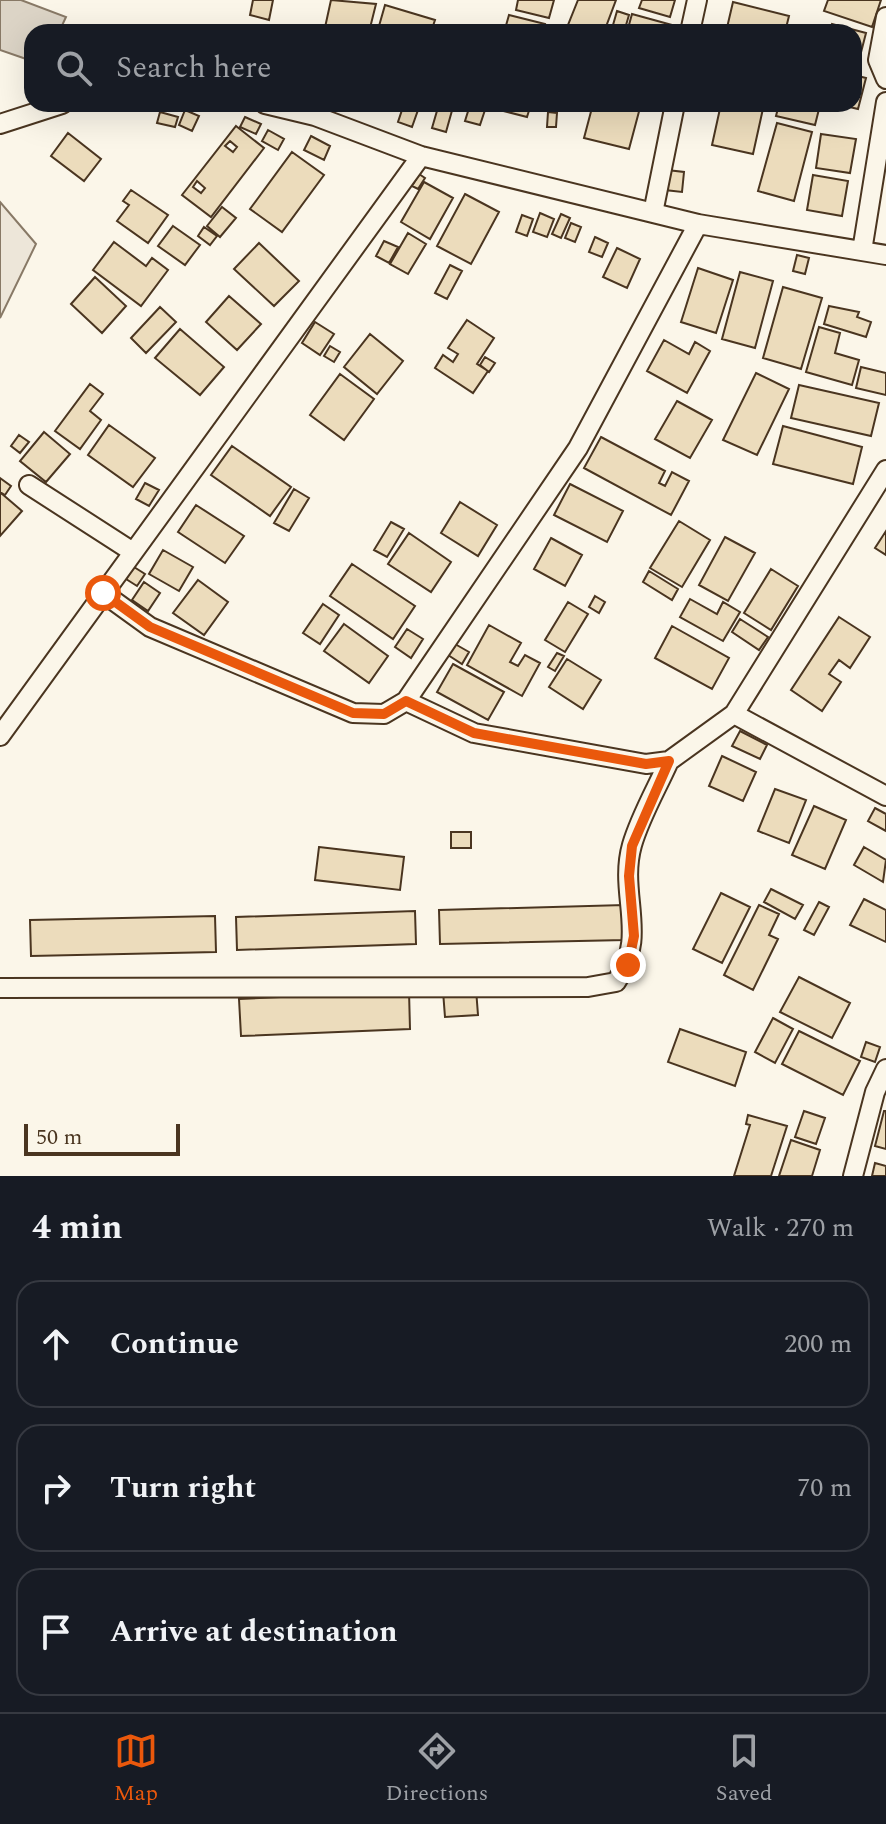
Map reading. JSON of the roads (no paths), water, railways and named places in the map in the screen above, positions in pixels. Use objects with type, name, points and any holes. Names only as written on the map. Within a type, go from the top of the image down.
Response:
[{"type":"street","points":[[692,24],[697,0]]},
{"type":"street","points":[[886,17],[878,60],[886,79]]},
{"type":"street","points":[[862,251],[886,102]]},
{"type":"street","points":[[0,124],[37,112]]},
{"type":"street","points":[[298,112],[421,156],[698,224],[886,255]]},
{"type":"street","points":[[653,213],[673,112]]},
{"type":"street","points":[[0,736],[421,156]]},
{"type":"street","points":[[103,593],[150,627],[353,713],[384,714],[406,701],[578,448],[698,224]]},
{"type":"street","points":[[406,701],[474,733],[646,764],[669,761],[734,714],[882,488],[886,470]]},
{"type":"street","points":[[29,485],[133,552]]},
{"type":"street","points":[[734,714],[886,796]]},
{"type":"street","points":[[0,988],[588,987],[616,982],[628,965],[634,936],[629,876],[632,846],[669,761]]},
{"type":"street","points":[[853,1176],[875,1092],[886,1069]]}]
